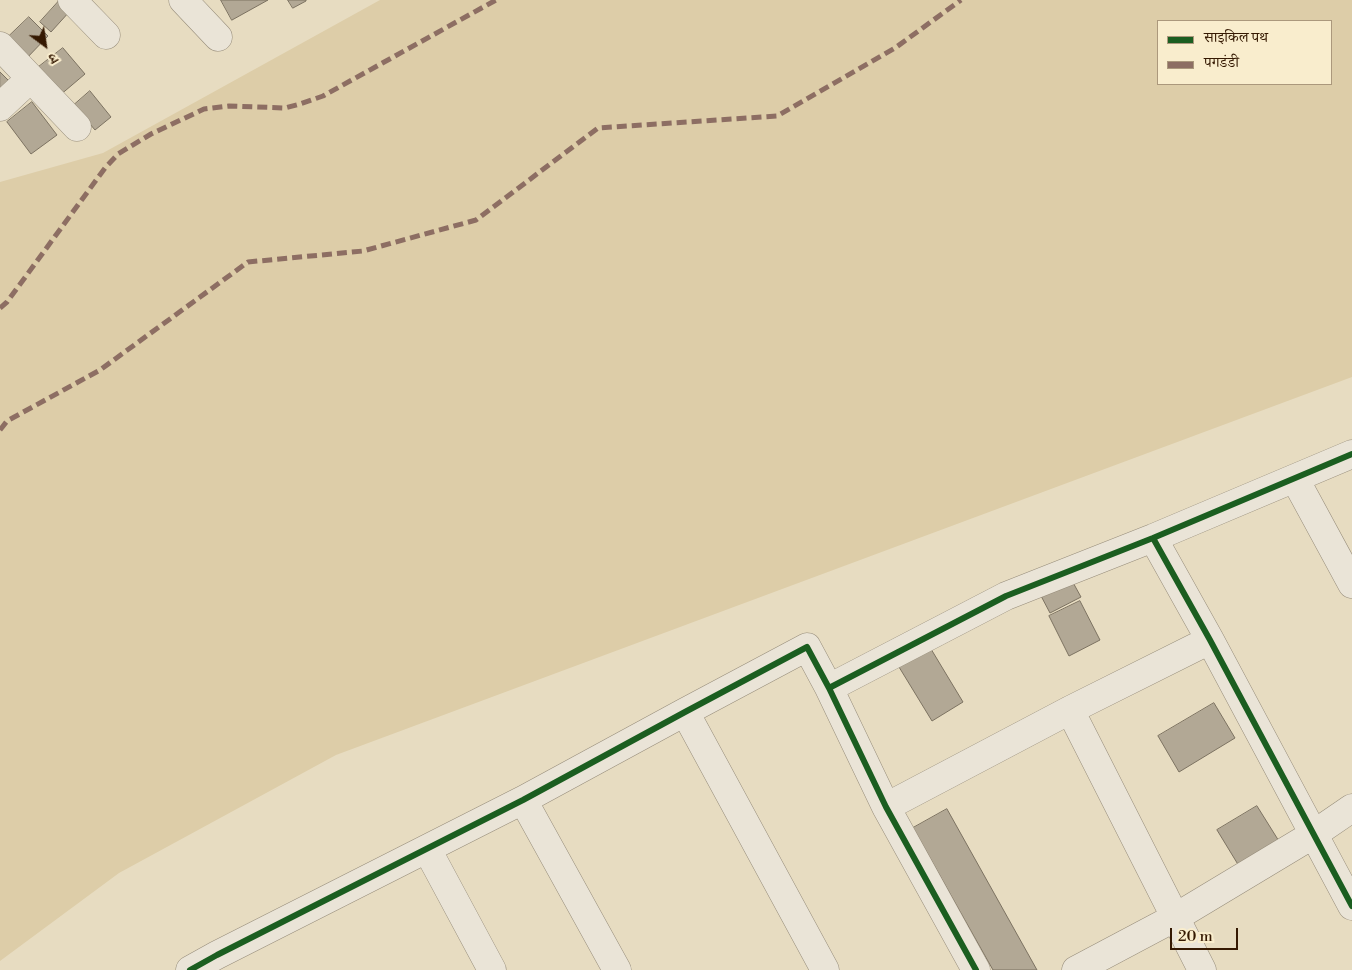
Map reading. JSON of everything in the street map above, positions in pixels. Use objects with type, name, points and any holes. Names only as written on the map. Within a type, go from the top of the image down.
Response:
[{"type":"street","points":[[72,0],[106,35]]},
{"type":"street","points":[[183,0],[218,37]]},
{"type":"street","points":[[0,46],[77,127]]},
{"type":"street","points":[[0,107],[30,78]]},
{"type":"street","points":[[829,688],[1006,596],[1153,538],[1352,454]]},
{"type":"street","points":[[1295,478],[1352,584]]},
{"type":"street","points":[[1153,538],[1210,640],[1352,906]]},
{"type":"street","points":[[886,807],[1070,710],[1210,640]]},
{"type":"street","points":[[190,970],[523,800],[807,647],[829,688],[886,807],[976,970]]},
{"type":"street","points":[[1070,710],[1202,970]]},
{"type":"street","points":[[684,712],[825,970]]},
{"type":"street","points":[[523,800],[617,970]]},
{"type":"street","points":[[1076,970],[1176,917],[1314,834],[1352,808]]},
{"type":"street","points":[[427,849],[486,968]]},
{"type":"shaded area","points":[[380,0],[1352,0],[1352,377],[336,755],[119,873],[0,961],[0,182],[103,153]]},
{"type":"building","points":[[221,0],[268,0],[232,20]]},
{"type":"building","points":[[288,0],[306,0],[306,1],[293,8]]},
{"type":"building","points":[[59,1],[70,11],[51,32],[40,22]]},
{"type":"building","points":[[29,17],[48,36],[24,61],[4,41]]},
{"type":"building","points":[[63,48],[85,74],[59,96],[36,69]]},
{"type":"building","points":[[0,72],[12,84],[0,96]]},
{"type":"building","points":[[90,91],[111,117],[95,130],[74,105]]},
{"type":"building","points":[[32,102],[57,135],[31,154],[7,122]]},
{"type":"building","points":[[1070,577],[1081,597],[1050,613],[1040,594]]},
{"type":"building","points":[[1080,601],[1100,640],[1069,656],[1049,616]]},
{"type":"building","points":[[931,649],[963,702],[932,721],[899,667]]},
{"type":"building","points":[[1214,703],[1235,738],[1179,772],[1158,736]]},
{"type":"building","points":[[1257,806],[1282,846],[1242,871],[1217,830]]},
{"type":"building","points":[[947,809],[1037,970],[993,970],[913,828]]},
{"type":"marked path","points":[[0,308],[7,302],[105,168],[118,154],[151,134],[204,109],[229,106],[285,108],[323,96],[496,0]]},
{"type":"marked path","points":[[0,430],[7,421],[100,370],[248,262],[363,251],[476,220],[598,128],[777,116],[895,48],[961,0]]},
{"type":"cycle path","points":[[829,688],[1006,596],[1153,538],[1352,454]]},
{"type":"cycle path","points":[[1153,538],[1210,640],[1352,906]]},
{"type":"cycle path","points":[[190,970],[523,800],[807,647],[829,688],[886,807],[976,970]]}]
